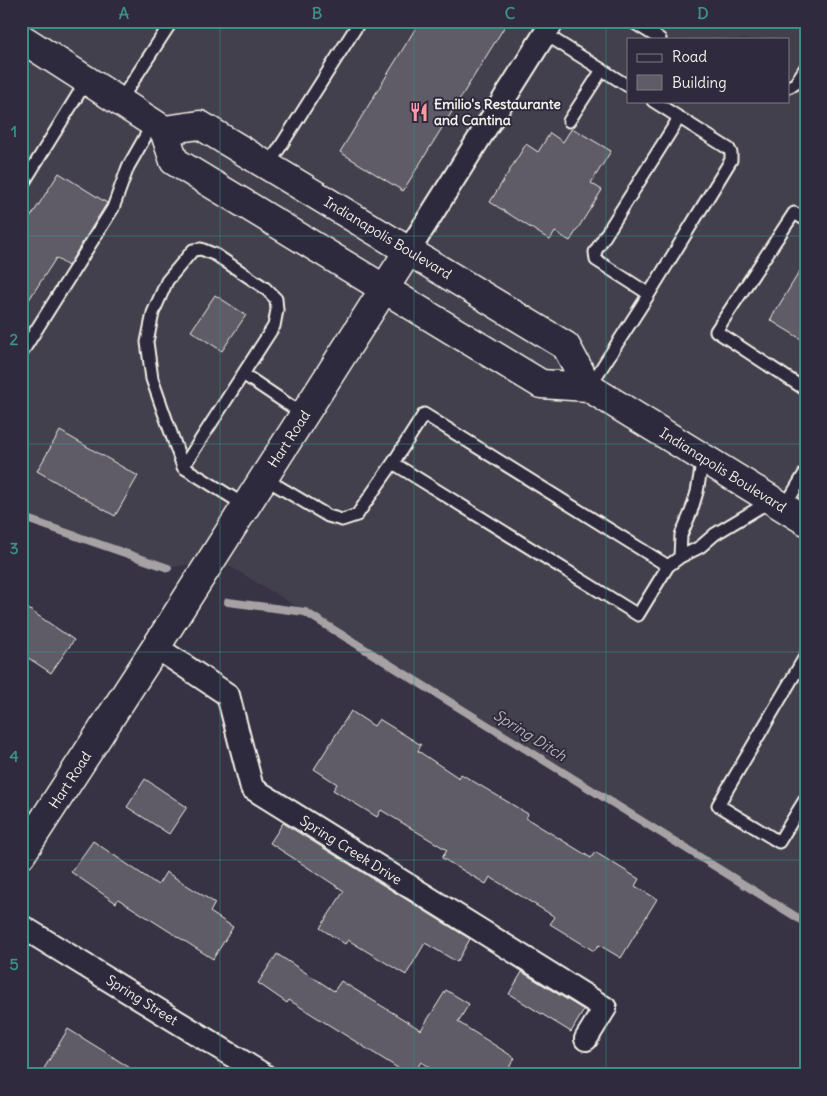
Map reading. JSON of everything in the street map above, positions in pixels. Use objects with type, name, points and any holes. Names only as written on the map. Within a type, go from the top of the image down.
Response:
[{"type":"main road","points":[[21,38],[159,126]]},
{"type":"main road","name":"Indianapolis Boulevard","points":[[588,387],[566,346],[409,250],[200,125],[159,126],[174,161],[542,384],[588,387],[787,510]]},
{"type":"main road","name":"Hart Road","points":[[21,854],[156,647],[409,250]]},
{"type":"street","name":"Hart Road","points":[[409,250],[549,28]]},
{"type":"street","name":"Spring Creek Drive","points":[[156,647],[228,695],[252,788],[605,1008],[586,1039]]},
{"type":"street","name":"Spring Street","points":[[21,926],[264,1075]]},
{"type":"lane","points":[[120,102],[172,21]]},
{"type":"lane","points":[[268,166],[360,21]]},
{"type":"lane","points":[[631,21],[658,38]]},
{"type":"lane","points":[[549,28],[602,70],[627,85]]},
{"type":"lane","points":[[790,86],[795,84],[806,66]]},
{"type":"lane","points":[[569,121],[602,70]]},
{"type":"lane","points":[[21,187],[87,80]]},
{"type":"lane","points":[[588,387],[649,294],[732,160],[729,149],[654,102]]},
{"type":"lane","points":[[649,294],[596,260],[594,256],[679,118]]},
{"type":"lane","points":[[21,354],[113,208],[128,167],[159,126]]},
{"type":"lane","points":[[806,220],[794,213],[716,331],[806,390]]},
{"type":"lane","points":[[183,467],[274,326],[277,310],[276,299],[265,288],[216,255],[201,249],[193,250],[167,281],[153,313],[147,342],[152,379],[183,467],[246,506]]},
{"type":"lane","points":[[243,374],[304,415]]},
{"type":"lane","points":[[264,478],[328,516],[342,520],[357,515],[424,414],[463,446],[493,457],[518,479],[572,513],[627,547],[668,566]]},
{"type":"lane","points":[[487,468],[493,457]]},
{"type":"lane","points":[[680,557],[681,535],[697,492],[703,458]]},
{"type":"lane","points":[[393,463],[438,486],[574,569],[602,587],[638,615],[668,566],[680,557],[700,548],[715,534],[787,510],[806,471]]},
{"type":"lane","points":[[806,655],[718,805],[779,842],[806,798]]},
{"type":"shaded area","points":[[21,21],[806,21],[806,920],[666,832],[218,559],[168,568],[21,517]]},
{"type":"building","points":[[420,21],[508,21],[403,191],[340,152]]},
{"type":"building","points":[[572,128],[611,151],[591,183],[602,190],[570,241],[555,232],[550,240],[490,202],[526,144],[538,152],[550,133],[563,142]]},
{"type":"building","points":[[59,173],[107,203],[68,266],[56,258],[21,312],[21,232]]},
{"type":"building","points":[[806,261],[806,342],[770,320]]},
{"type":"building","points":[[215,295],[246,315],[222,351],[191,331]]},
{"type":"building","points":[[60,431],[138,476],[115,516],[37,471]]},
{"type":"building","points":[[21,604],[74,640],[51,673],[21,653]]},
{"type":"building","points":[[351,711],[374,726],[379,719],[421,745],[418,751],[459,778],[461,774],[528,814],[526,818],[591,858],[595,852],[639,879],[635,886],[657,899],[621,958],[599,945],[594,951],[550,924],[555,917],[490,877],[486,884],[442,858],[447,850],[381,810],[377,817],[333,790],[337,784],[314,769]]},
{"type":"building","points":[[145,779],[187,807],[169,834],[127,807]]},
{"type":"building","points":[[283,823],[470,939],[457,962],[425,943],[406,975],[348,940],[345,944],[320,928],[344,891],[270,843]]},
{"type":"building","points":[[93,841],[158,885],[166,872],[215,903],[210,912],[233,927],[213,959],[118,899],[116,903],[71,872]]},
{"type":"building","points":[[277,954],[334,991],[341,981],[421,1030],[446,990],[469,1004],[458,1022],[515,1058],[504,1075],[440,1075],[421,1062],[413,1075],[409,1075],[289,1000],[287,1003],[258,983]]},
{"type":"building","points":[[522,972],[584,1010],[571,1032],[509,994]]},
{"type":"building","points":[[68,1029],[102,1050],[141,1075],[40,1075]]},
{"type":"waterway","points":[[21,517],[168,568]]},
{"type":"waterway","name":"Spring Ditch","points":[[228,602],[305,612],[806,923]]},
{"type":"place","name":"Emilio's Restaurante and Cantina","points":[[419,112]]}]
